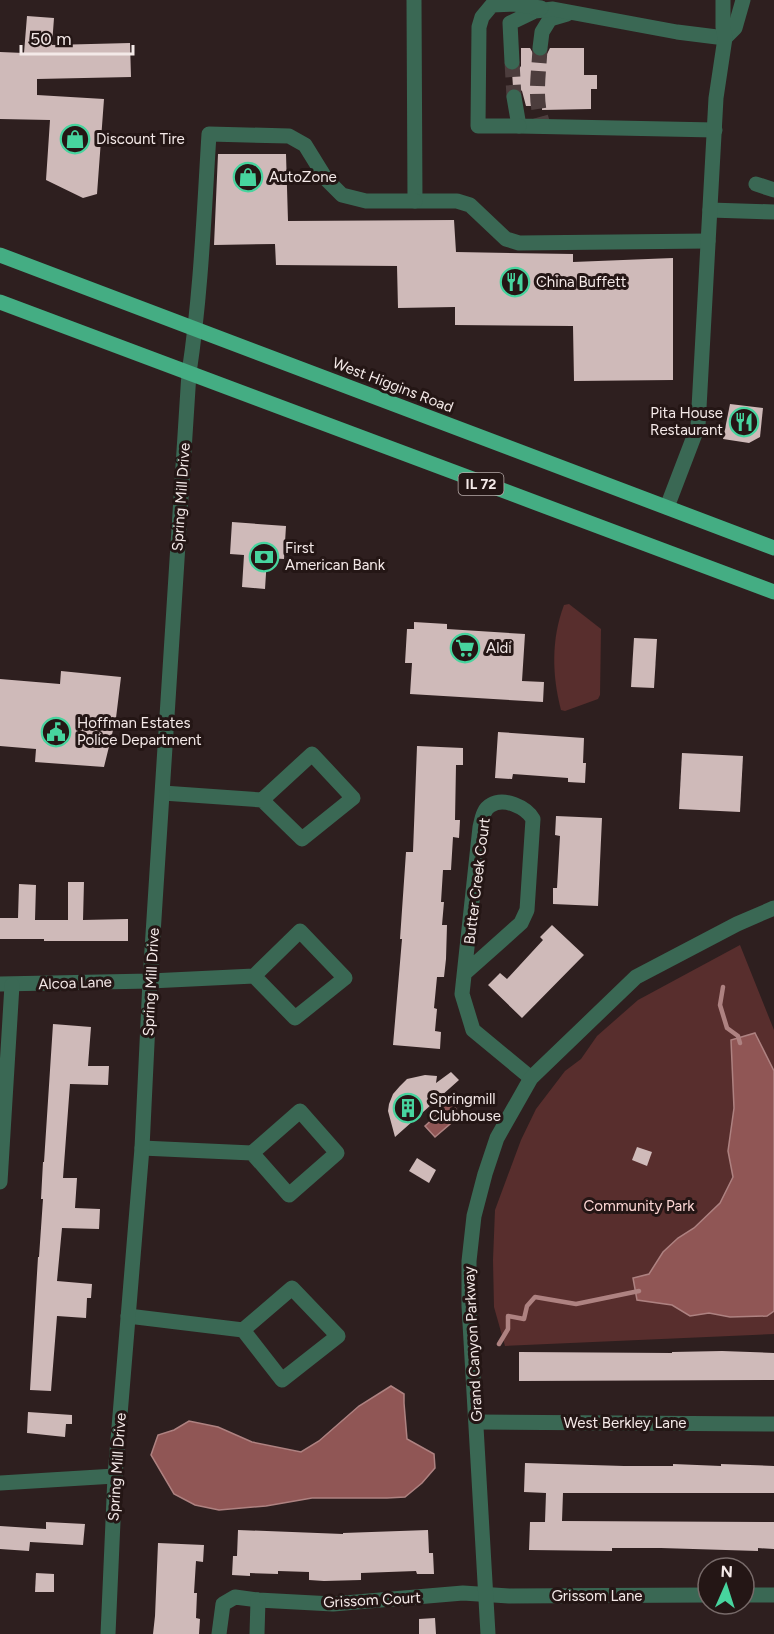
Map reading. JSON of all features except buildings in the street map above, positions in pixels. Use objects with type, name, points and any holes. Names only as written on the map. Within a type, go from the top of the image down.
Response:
[{"type":"main road","name":"West Higgins Road","points":[[0,255],[774,548]]},
{"type":"main road","name":"IL 72","points":[[0,302],[774,592]]},
{"type":"street","points":[[414,0],[415,201],[457,201],[470,205],[506,239],[519,243],[708,241]]},
{"type":"street","points":[[667,507],[698,426],[716,98],[725,38],[723,0]]},
{"type":"street","points":[[725,38],[735,28],[743,0]]},
{"type":"street","points":[[715,130],[478,126],[479,27],[482,17],[492,5],[514,4],[725,38]]},
{"type":"street","points":[[512,62],[510,23],[535,11],[553,9]]},
{"type":"street","points":[[540,48],[543,32],[550,19],[573,12]]},
{"type":"street","points":[[514,97],[519,126]]},
{"type":"street","name":"Spring Mill Drive","points":[[108,1634],[116,1476],[142,1148],[150,981],[189,373],[196,330],[208,134],[289,136],[305,145],[326,179],[342,195],[366,201],[415,201]]},
{"type":"street","points":[[756,184],[774,190]]},
{"type":"street","points":[[710,210],[774,213]]},
{"type":"street","points":[[163,793],[262,800],[302,839],[353,798],[312,754],[262,800]]},
{"type":"street","name":"Butter Creek Court","points":[[465,973],[521,923],[527,910],[533,819],[530,812],[513,804],[491,805],[484,813],[480,826],[462,994],[473,1030],[531,1078]]},
{"type":"street","name":"Grand Canyon Parkway","points":[[488,1634],[474,1401],[469,1262],[474,1216],[497,1138],[531,1078],[636,977],[737,924],[774,908]]},
{"type":"street","points":[[300,931],[345,978],[295,1018],[254,976],[300,931]]},
{"type":"street","name":"Alcoa Lane","points":[[6,984],[254,976]]},
{"type":"street","points":[[0,1182],[6,984]]},
{"type":"street","points":[[142,1148],[252,1153],[300,1111],[338,1153],[290,1195],[252,1153]]},
{"type":"street","points":[[128,1316],[243,1330],[282,1380],[338,1336],[292,1288],[243,1330]]},
{"type":"street","name":"West Berkley Lane","points":[[477,1422],[774,1424]]},
{"type":"street","points":[[0,1483],[116,1476]]},
{"type":"street","name":"Grissom Court","points":[[219,1634],[224,1604],[235,1597],[333,1604],[463,1593],[485,1595]]},
{"type":"street","name":"Grissom Lane","points":[[485,1595],[696,1595]]},
{"type":"street","points":[[756,1595],[774,1595]]},
{"type":"street","points":[[257,1634],[258,1600]]},
{"type":"green space","points":[[569,604],[601,629],[600,695],[598,699],[565,711],[561,710],[558,697],[554,658],[560,618],[564,605]]},
{"type":"green space","name":"Community Park","points":[[740,945],[774,1030],[774,1334],[505,1346],[494,1307],[495,1210],[521,1140],[536,1109],[565,1071],[581,1059],[597,1036],[638,1000]]},
{"type":"shaded area","points":[[755,1033],[774,1071],[774,1311],[767,1316],[730,1317],[709,1313],[690,1316],[672,1305],[637,1300],[633,1278],[649,1274],[663,1252],[678,1238],[694,1228],[720,1203],[733,1177],[728,1151],[734,1108],[731,1040]]},
{"type":"shaded area","points":[[448,1099],[456,1109],[453,1112],[457,1118],[435,1137],[425,1126],[437,1115],[434,1111]]},
{"type":"shaded area","points":[[391,1386],[404,1394],[407,1439],[434,1454],[435,1468],[405,1497],[312,1498],[266,1506],[219,1510],[195,1505],[174,1494],[151,1455],[158,1435],[174,1430],[189,1421],[218,1427],[252,1442],[301,1452],[319,1441],[359,1406]]},
{"type":"waterway","points":[[723,987],[720,1005],[727,1028],[738,1036],[740,1043]]},
{"type":"waterway","points":[[499,1344],[508,1329],[508,1316],[524,1319],[527,1306],[535,1297],[576,1304],[639,1291]]},
{"type":"tunnel","points":[[540,48],[538,98],[544,126]]},
{"type":"tunnel","points":[[512,62],[514,97]]},
{"type":"place","name":"Discount Tire","points":[[75,139]]},
{"type":"place","name":"AutoZone","points":[[248,177]]},
{"type":"place","name":"China Buffett","points":[[515,282]]},
{"type":"place","name":"Pita House Restaurant","points":[[744,422]]},
{"type":"place","name":"First American Bank","points":[[264,557]]},
{"type":"place","name":"Aldi","points":[[465,648]]},
{"type":"place","name":"Hoffman Estates Police Department","points":[[56,732]]},
{"type":"place","name":"Springmill Clubhouse","points":[[408,1108]]}]
